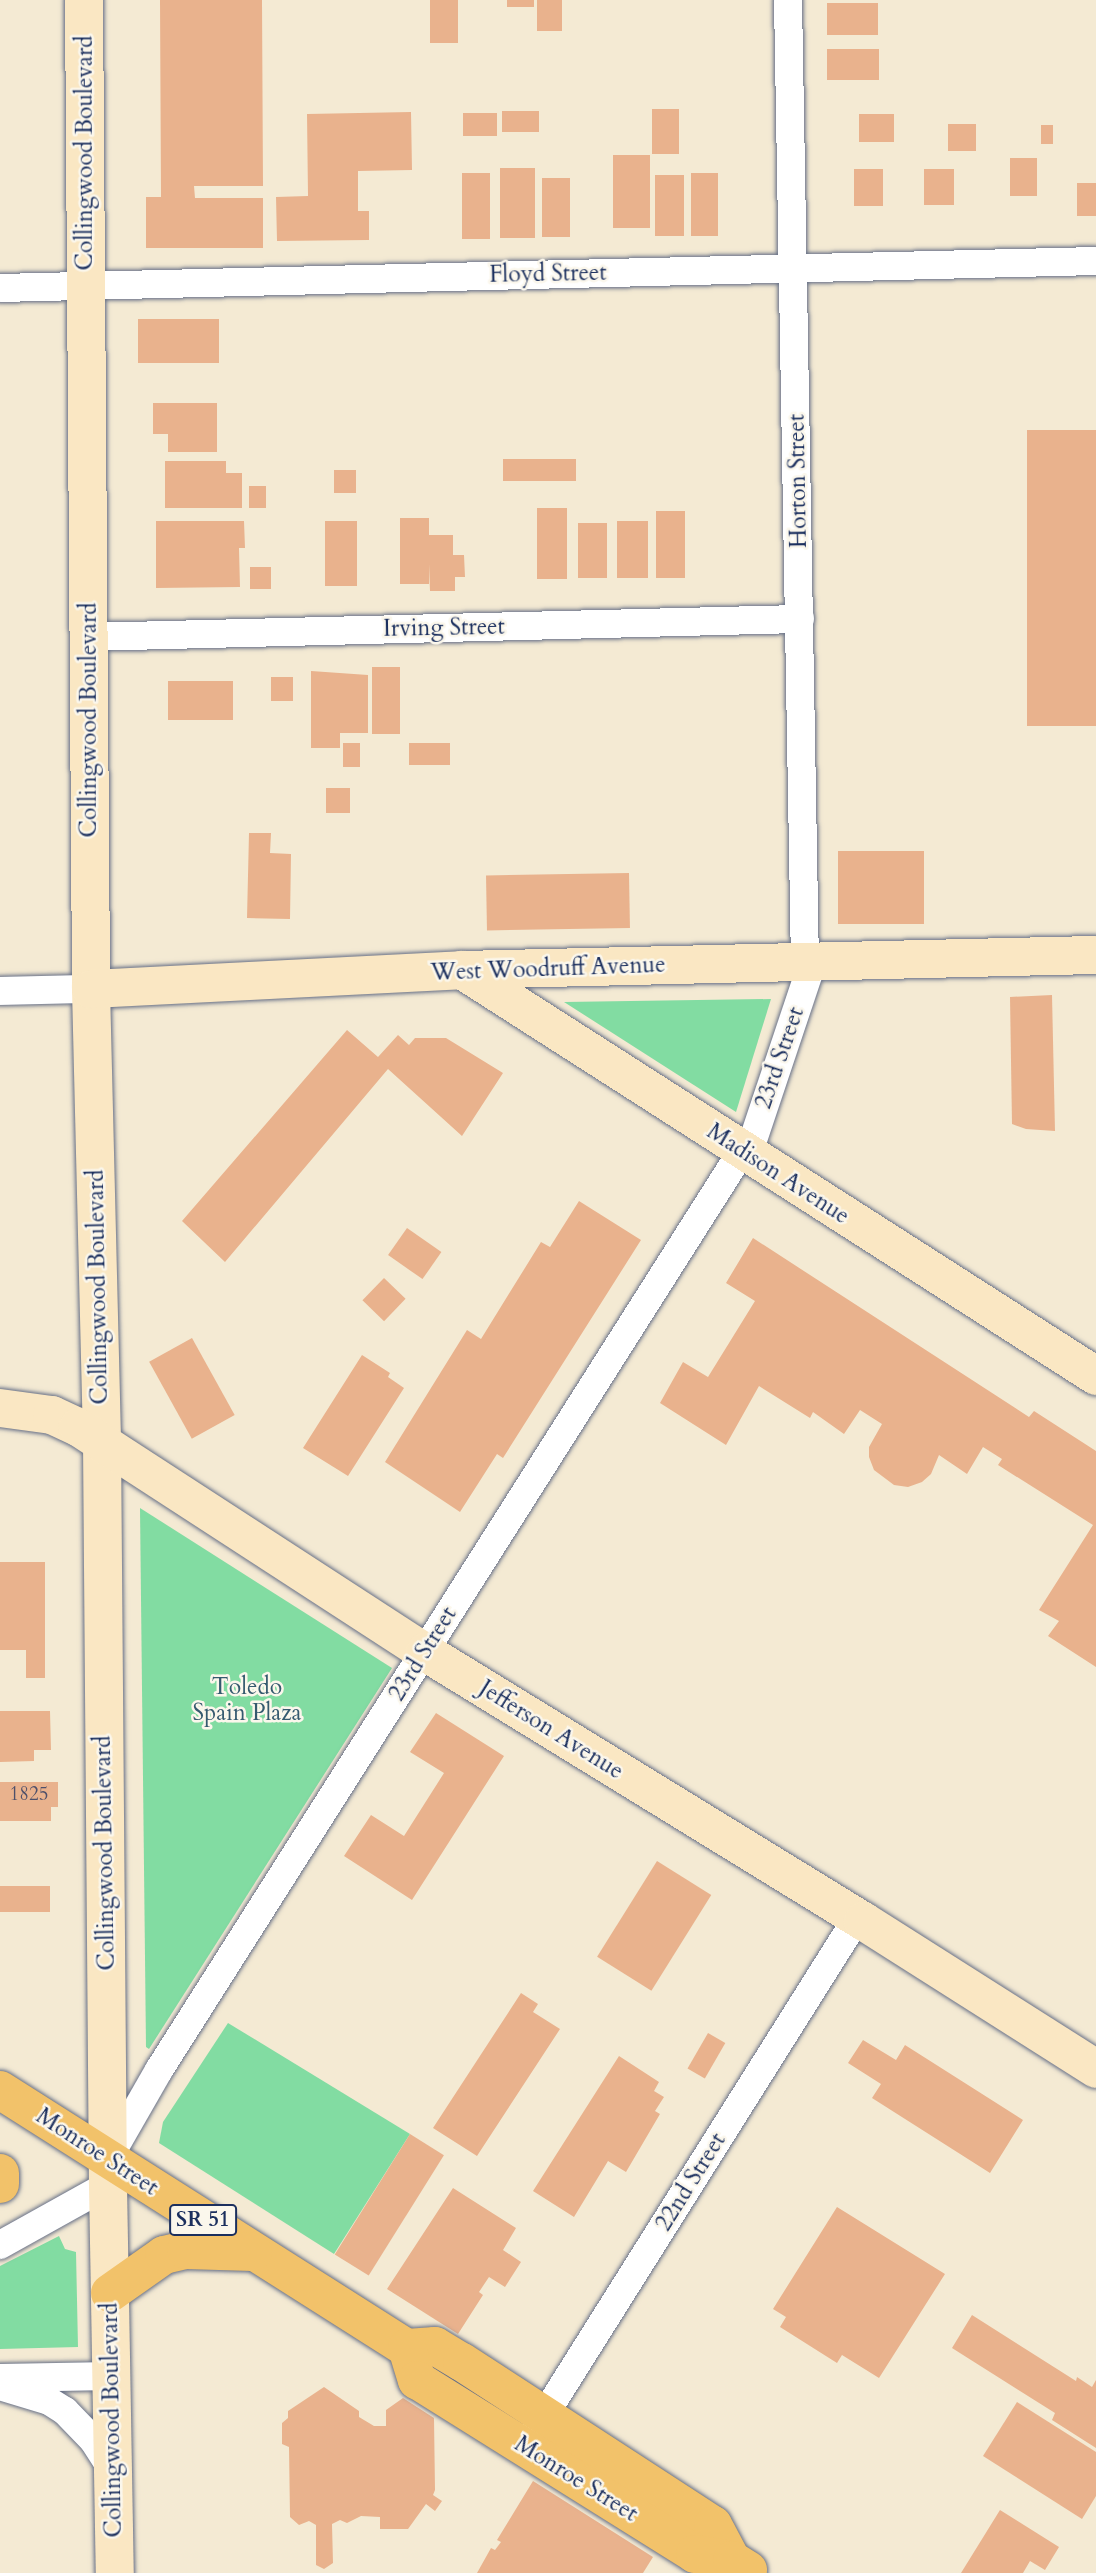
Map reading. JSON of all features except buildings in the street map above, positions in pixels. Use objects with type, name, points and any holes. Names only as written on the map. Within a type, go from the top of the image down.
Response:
[{"type":"main road","name":"Monroe Street","points":[[0,2090],[108,2172],[254,2252],[407,2348],[435,2346],[534,2432],[713,2525],[743,2567]]},
{"type":"main road","points":[[0,2173],[0,2183]]},
{"type":"main road","points":[[110,2293],[164,2255],[186,2250],[254,2252]]},
{"type":"street","name":"Collingwood Boulevard","points":[[84,0],[91,989],[102,1442],[108,2172],[115,2573]]},
{"type":"street","name":"Horton Street","points":[[789,0],[809,961]]},
{"type":"street","name":"Floyd Street","points":[[0,288],[1096,261]]},
{"type":"street","name":"Irving Street","points":[[88,637],[800,619]]},
{"type":"street","name":"West Woodruff Avenue","points":[[0,991],[91,989],[462,970],[1096,955]]},
{"type":"street","name":"23rd Street","points":[[108,2172],[159,2070],[745,1153],[809,961]]},
{"type":"street","name":"Madison Avenue","points":[[462,970],[1096,1376]]},
{"type":"street","name":"Jefferson Avenue","points":[[0,1408],[52,1415],[102,1442],[425,1652],[1096,2069]]},
{"type":"street","name":"22nd Street","points":[[534,2432],[857,1918]]},
{"type":"street","points":[[0,2245],[108,2172]]},
{"type":"street","points":[[0,2378],[112,2376]]},
{"type":"street","points":[[0,2386],[49,2401],[65,2411],[93,2440],[113,2473]]},
{"type":"green space","points":[[771,999],[736,1112],[564,1002]]},
{"type":"green space","name":"Toledo Spain Plaza","points":[[140,1508],[392,1668],[149,2049],[146,2047]]},
{"type":"green space","points":[[228,2023],[410,2134],[334,2254],[159,2143],[163,2122]]},
{"type":"green space","points":[[59,2236],[65,2249],[76,2252],[78,2347],[0,2349],[0,2266]]}]
